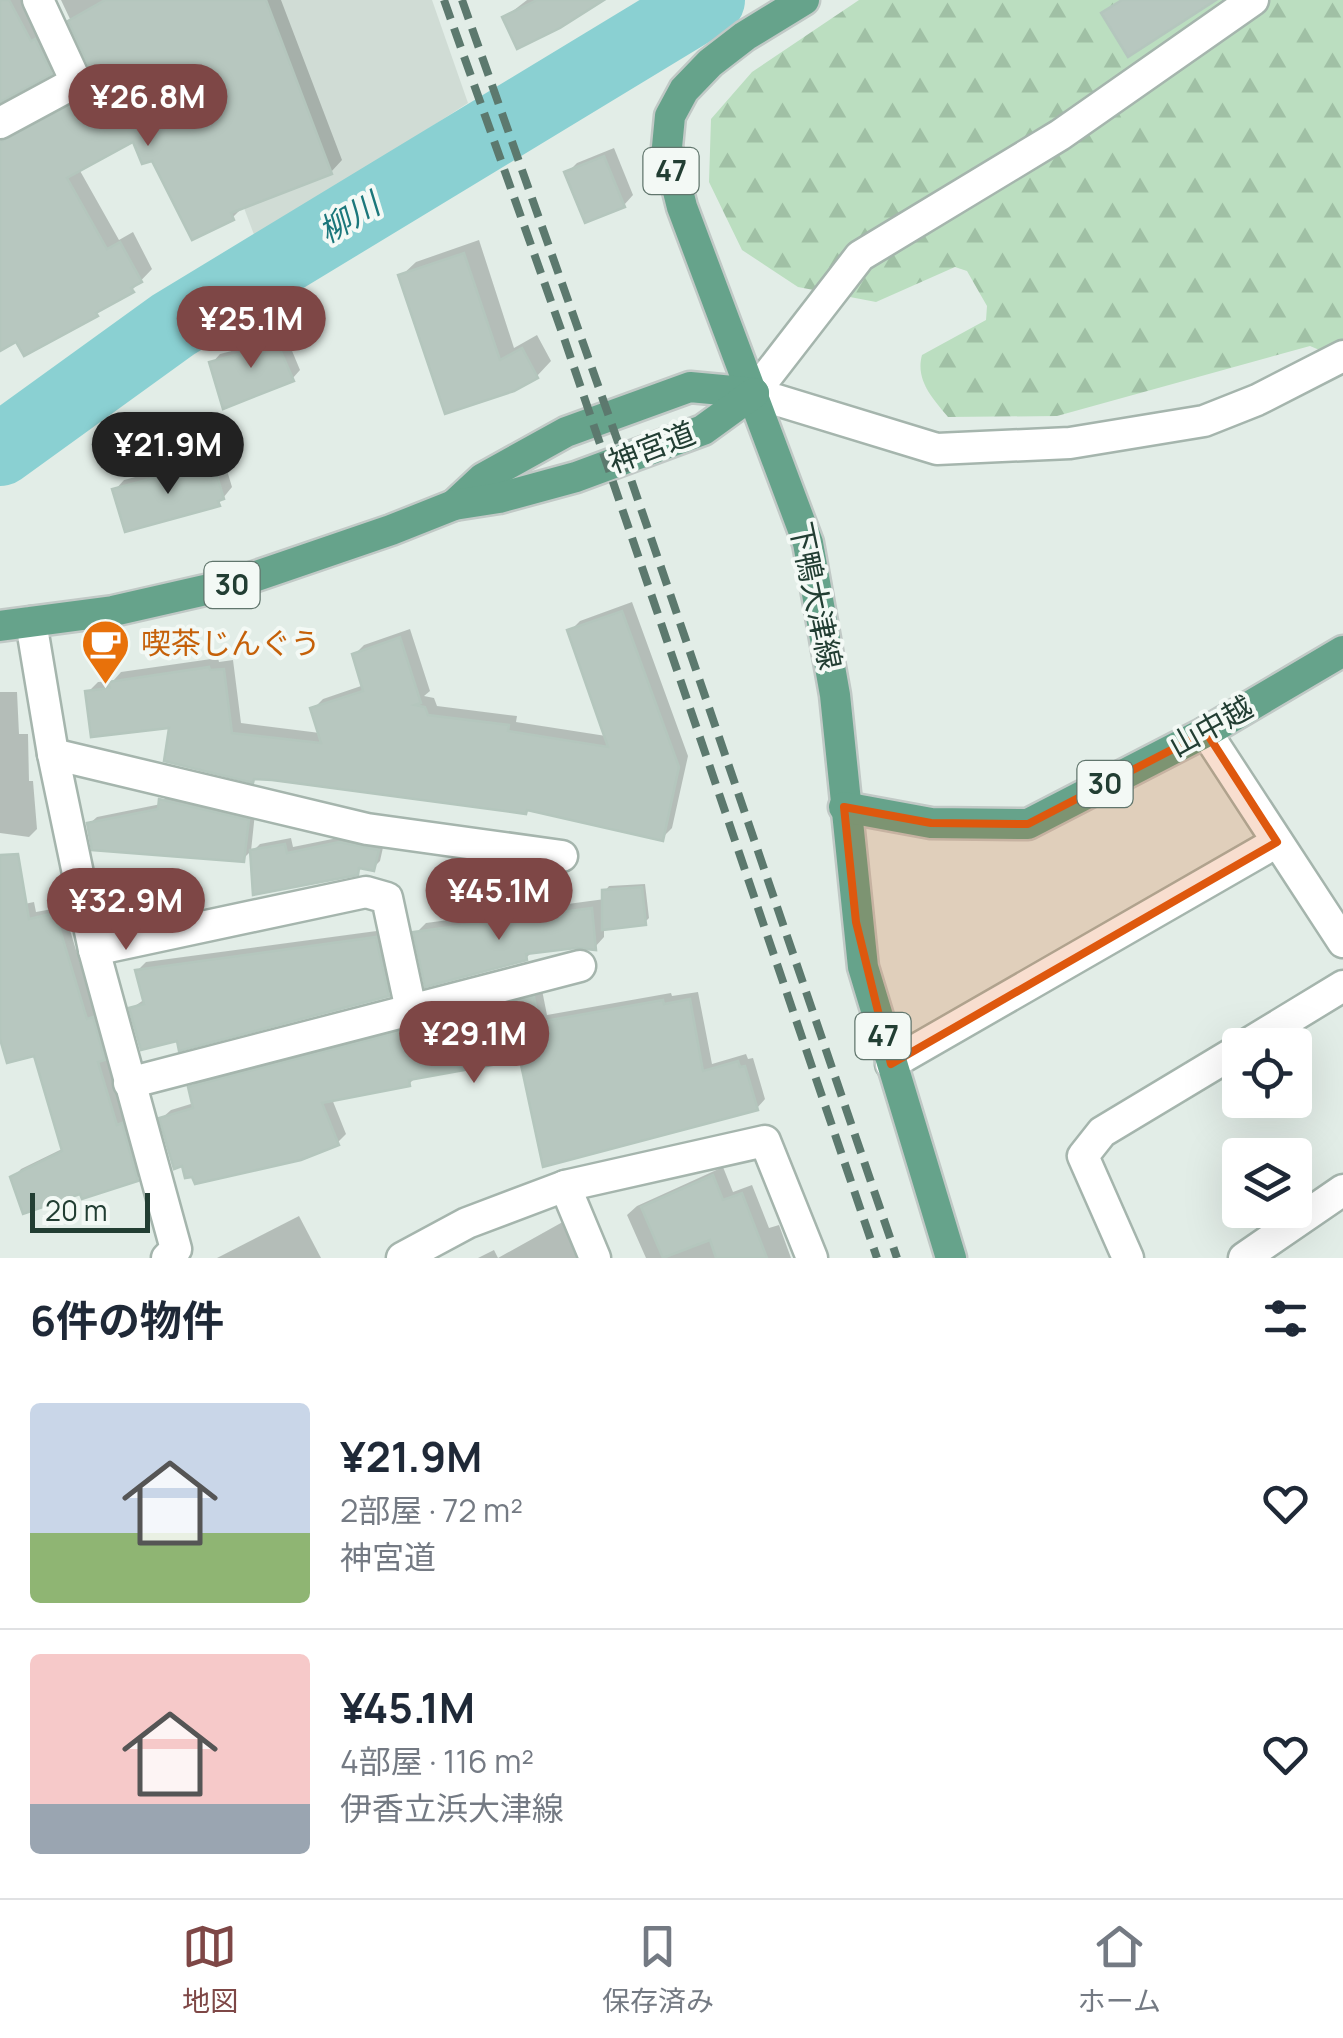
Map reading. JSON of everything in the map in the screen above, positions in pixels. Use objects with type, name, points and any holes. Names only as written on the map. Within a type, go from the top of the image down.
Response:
[{"type":"main road","name":"47","points":[[754,392],[682,207],[667,147],[670,116],[684,90],[710,63],[804,0]]},
{"type":"main road","name":"神宮道","points":[[454,504],[483,478],[566,432],[690,386],[754,392]]},
{"type":"main road","name":"神宮道","points":[[0,626],[192,596],[301,563],[454,504],[500,498],[576,477],[703,430],[754,392]]},
{"type":"main road","name":"下鴨大津線","points":[[754,392],[812,560],[835,695],[844,808]]},
{"type":"main road","name":"山中越","points":[[844,808],[931,824],[1028,824],[1206,732],[1343,651]]},
{"type":"main road","name":"47","points":[[844,808],[862,967],[951,1258]]},
{"type":"street","points":[[0,123],[76,82],[38,0]]},
{"type":"street","points":[[1252,0],[1060,134],[860,256],[754,392],[937,449],[1070,444],[1204,421],[1256,400],[1343,356]]},
{"type":"street","points":[[31,622],[53,754],[94,950],[176,1249],[167,1258]]},
{"type":"street","points":[[1206,732],[1343,942]]},
{"type":"street","points":[[53,754],[367,830],[562,856]]},
{"type":"street","points":[[891,1064],[1277,842]]},
{"type":"street","points":[[94,950],[366,892],[387,898],[411,1010]]},
{"type":"street","points":[[129,1083],[580,966]]},
{"type":"street","points":[[1274,1028],[1343,986]]},
{"type":"street","points":[[1128,1258],[1083,1156],[1102,1132],[1222,1060]]},
{"type":"street","points":[[402,1258],[468,1223],[565,1186],[765,1141],[812,1258]]},
{"type":"street","points":[[565,1186],[595,1258]]},
{"type":"street","points":[[1244,1258],[1343,1190]]},
{"type":"highlighted area","points":[[1206,732],[1277,842],[891,1064],[856,922],[844,807],[931,823],[1028,824]]},
{"type":"shaded area","points":[[166,0],[432,0],[468,103],[256,240]]},
{"type":"green space","points":[[859,0],[1343,0],[1343,360],[1310,346],[1057,416],[948,417],[927,389],[920,364],[922,355],[986,320],[987,306],[967,271],[955,267],[876,302],[798,287],[742,250],[709,182],[711,119],[752,72]]},
{"type":"building","points":[[0,0],[9,0],[52,74],[0,102]]},
{"type":"building","points":[[105,0],[266,0],[332,174],[231,213],[234,220],[192,240],[152,161],[142,164],[133,142],[67,178],[107,249],[120,242],[142,282],[131,288],[134,292],[96,313],[98,316],[24,356],[16,342],[0,351],[0,142],[91,93],[93,75],[68,21]]},
{"type":"building","points":[[537,0],[604,0],[517,49],[502,17]]},
{"type":"building","points":[[1122,0],[1216,0],[1128,57],[1101,13]]},
{"type":"building","points":[[604,156],[625,207],[585,223],[564,172]]},
{"type":"building","points":[[464,253],[500,360],[522,348],[538,378],[514,391],[445,414],[398,275]]},
{"type":"building","points":[[271,329],[294,381],[223,409],[209,362],[246,352],[242,342]]},
{"type":"building","points":[[213,462],[224,499],[218,501],[220,506],[125,532],[112,489]]},
{"type":"building","points":[[622,611],[679,767],[663,841],[527,810],[526,814],[272,780],[254,779],[253,783],[164,761],[169,728],[91,737],[85,691],[110,688],[108,682],[209,667],[224,669],[232,733],[321,743],[310,708],[363,691],[352,654],[400,637],[421,703],[415,705],[425,707],[428,715],[509,725],[508,731],[608,747],[567,630]]},
{"type":"building","points":[[159,799],[249,820],[244,862],[92,850],[87,823],[158,809]]},
{"type":"building","points":[[339,842],[379,850],[374,871],[359,868],[358,875],[253,895],[250,850],[285,844],[287,853]]},
{"type":"building","points":[[18,854],[29,919],[55,913],[87,1019],[93,1017],[105,1060],[98,1062],[117,1125],[122,1123],[138,1181],[82,1199],[80,1194],[23,1214],[10,1177],[62,1151],[34,1056],[7,1063],[0,1039],[0,855]]},
{"type":"building","points":[[642,887],[646,925],[602,930],[602,890]]},
{"type":"building","points":[[592,908],[596,950],[576,948],[526,954],[527,960],[425,987],[413,932]]},
{"type":"building","points":[[376,937],[389,996],[179,1051],[177,1041],[141,1050],[129,1008],[144,1004],[135,970]]},
{"type":"building","points":[[534,997],[539,1022],[663,1000],[664,1004],[690,999],[703,1071],[738,1061],[740,1067],[745,1066],[758,1110],[543,1167],[520,1060],[409,1080],[410,1086],[322,1103],[339,1145],[301,1160],[195,1184],[192,1177],[185,1178],[182,1166],[174,1169],[159,1118],[193,1108],[188,1087]]},
{"type":"building","points":[[713,1175],[723,1200],[742,1193],[767,1258],[716,1258],[710,1240],[663,1258],[641,1207]]},
{"type":"waterway","name":"柳川","points":[[0,450],[173,325],[709,0]]},
{"type":"railway","points":[[444,0],[564,338],[877,1258]]},
{"type":"railway","points":[[462,0],[624,459],[897,1258]]},
{"type":"place","name":"喫茶じんぐう","points":[[106,686]]}]
